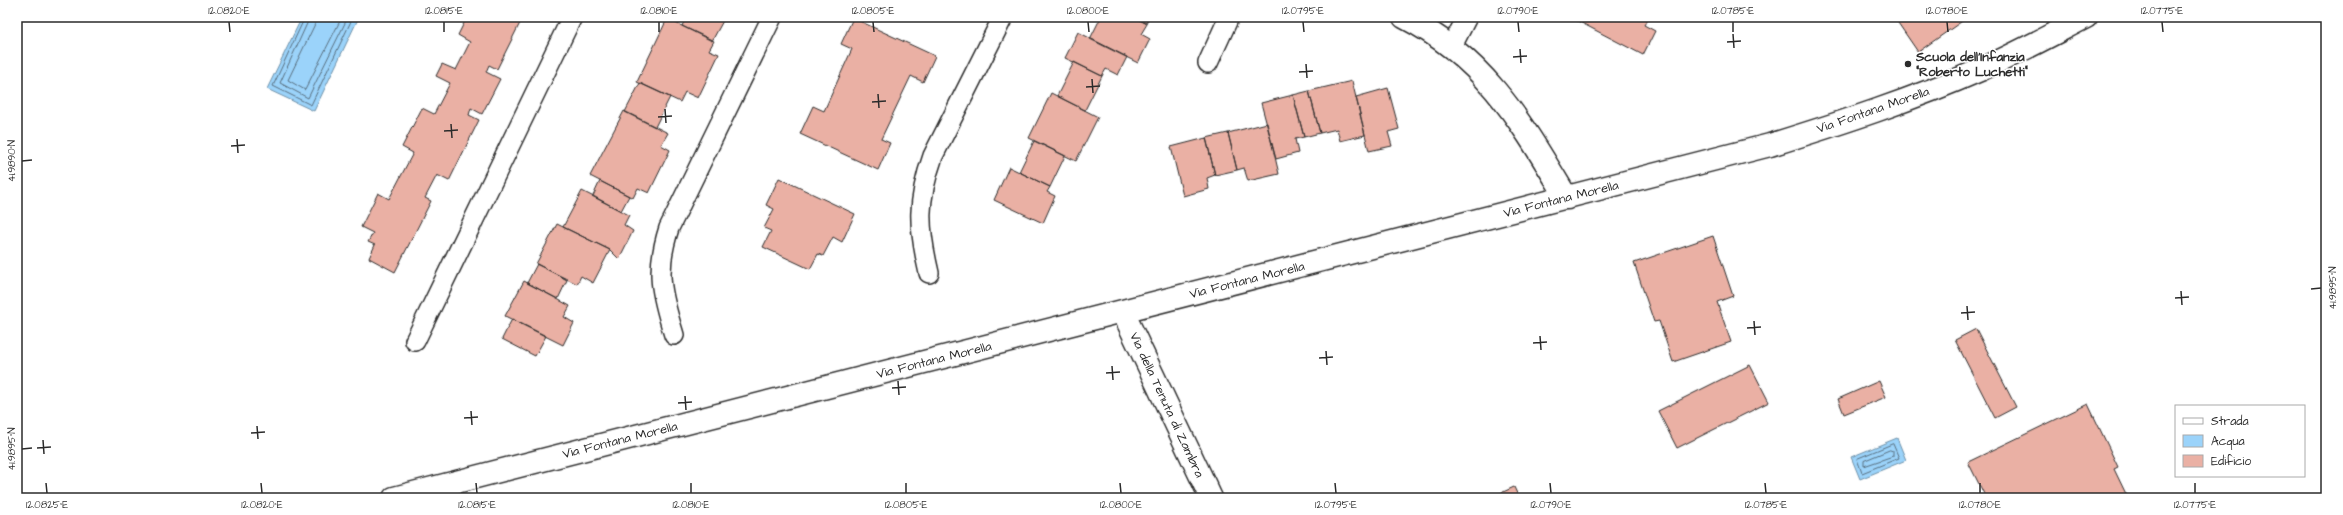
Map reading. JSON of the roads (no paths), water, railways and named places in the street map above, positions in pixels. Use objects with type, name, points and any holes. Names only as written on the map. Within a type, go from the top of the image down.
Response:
[{"type":"street","points":[[1404,17],[1452,46],[1484,76],[1512,109],[1567,198]]},
{"type":"street","name":"Via Fontana Morella","points":[[394,498],[1762,147],[1865,114],[1979,70],[2086,17]]},
{"type":"street","name":"Via della Tenuta di Zambra","points":[[1123,312],[1211,498]]},
{"type":"lane","points":[[415,341],[572,17]]},
{"type":"lane","points":[[674,335],[663,298],[661,280],[660,263],[665,240],[669,228],[772,17]]},
{"type":"lane","points":[[929,273],[920,223],[920,202],[925,178],[933,156],[1003,17]]},
{"type":"lane","points":[[1208,62],[1229,17]]},
{"type":"lane","points":[[1452,46],[1467,17]]},
{"type":"water","points":[[302,17],[353,17],[358,19],[314,111],[267,89]]},
{"type":"water","points":[[1897,438],[1906,460],[1860,479],[1851,457]]},
{"type":"place","name":"Scuola dell'Infanzia \"Roberto Luchetti\"","points":[[1908,64]]}]
